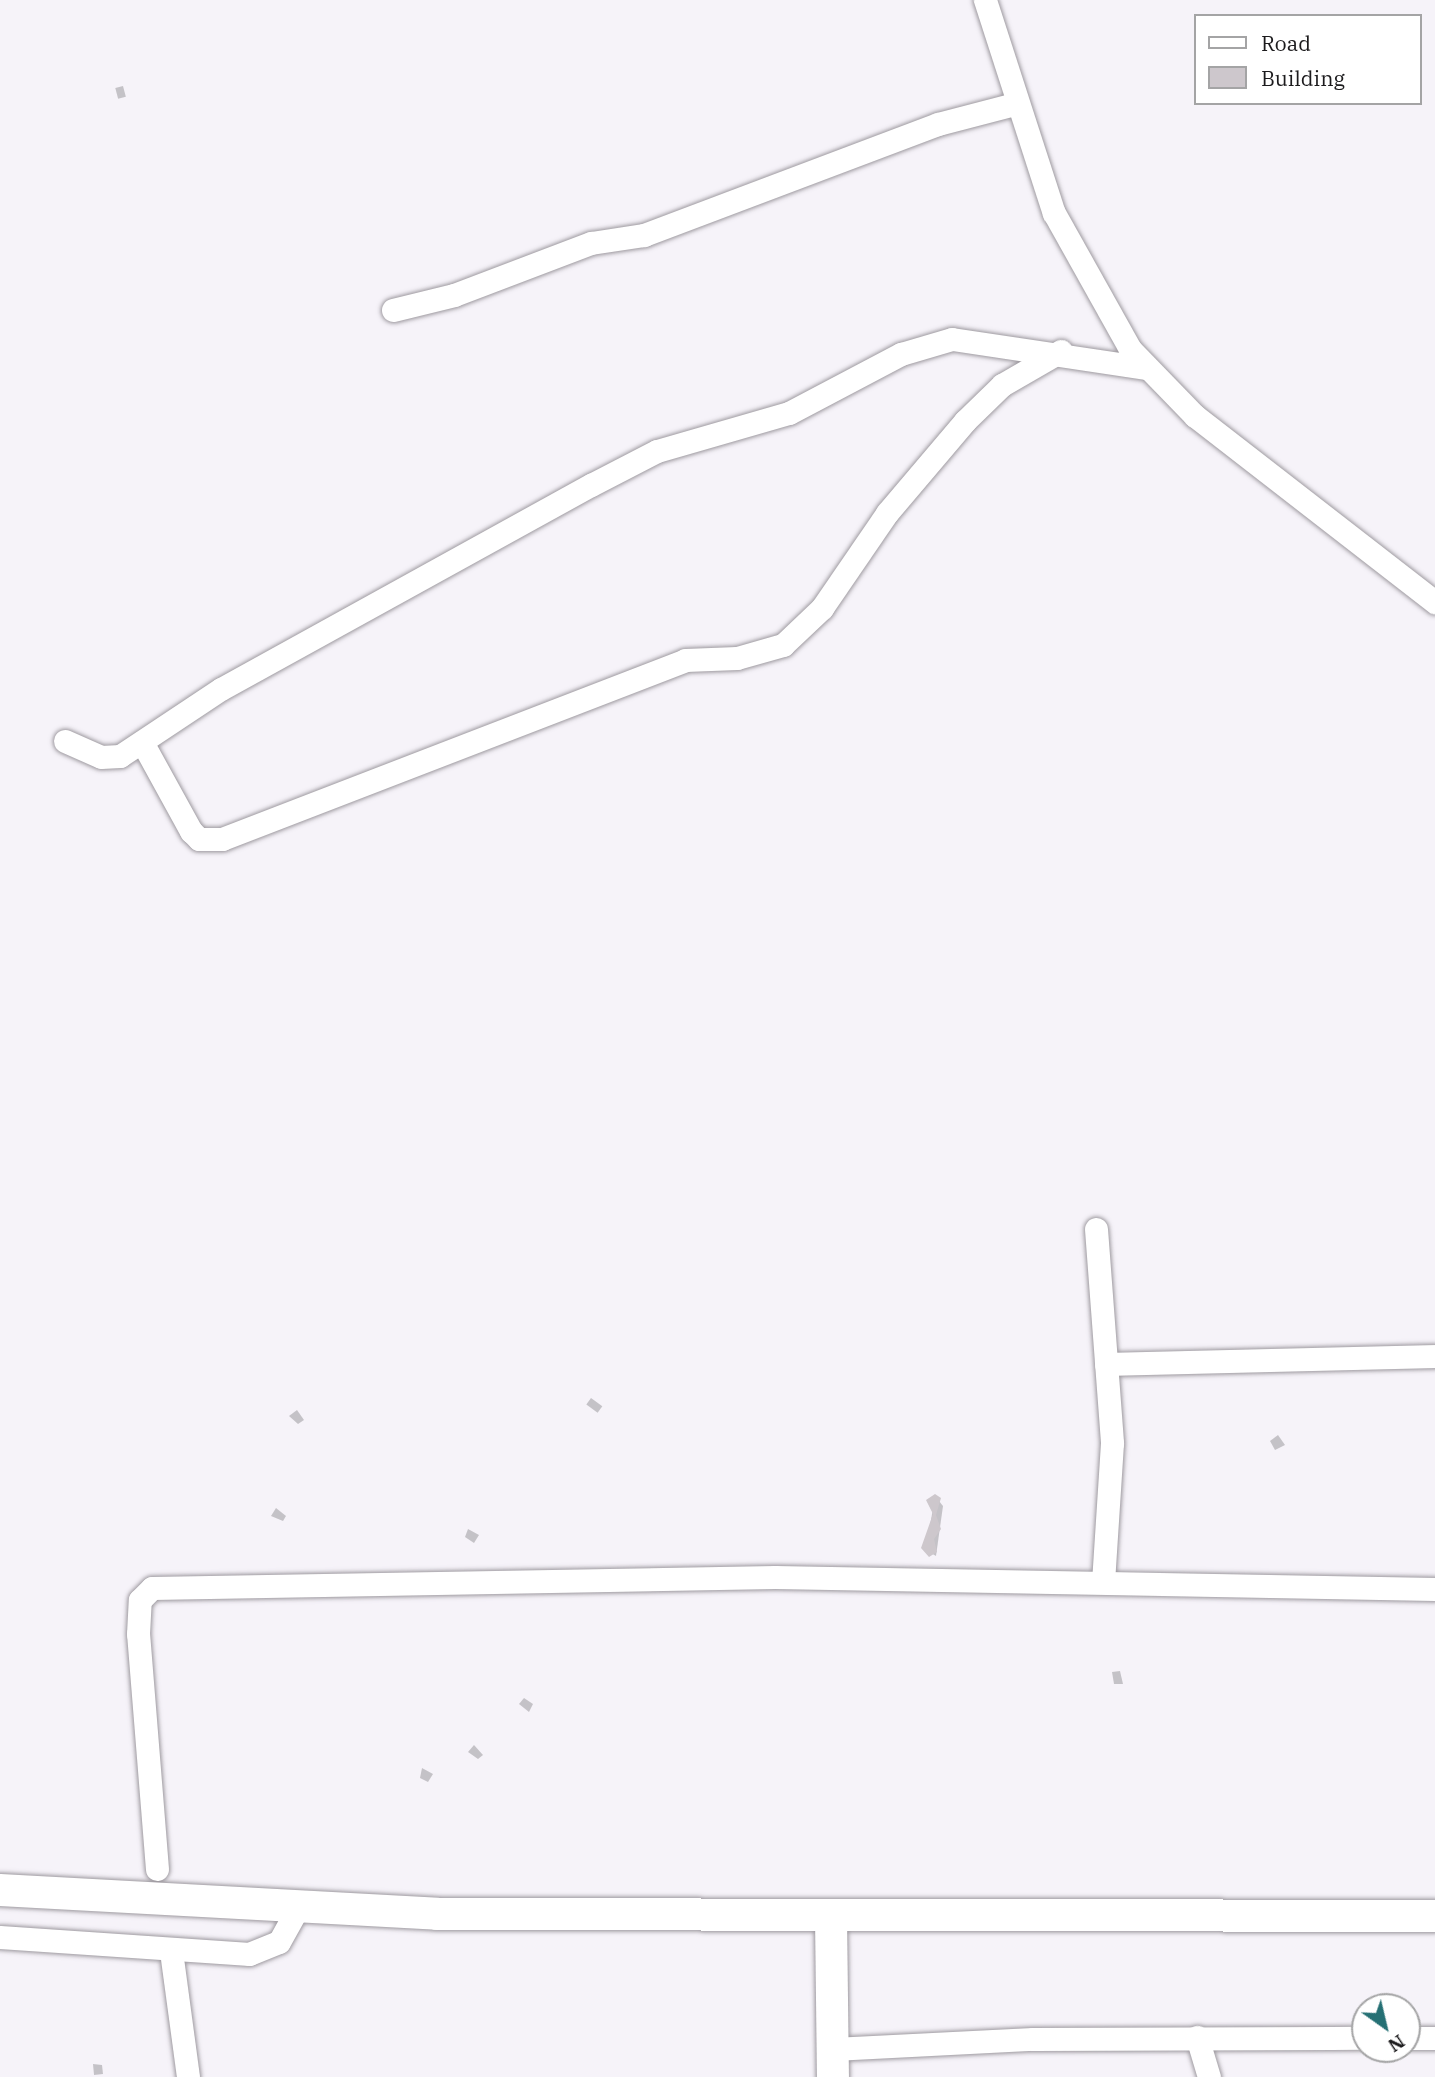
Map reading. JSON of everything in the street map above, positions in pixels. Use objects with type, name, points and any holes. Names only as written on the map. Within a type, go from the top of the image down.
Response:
[{"type":"street","points":[[985,0],[1014,104],[1054,213],[1090,284],[1147,368],[1195,416],[1435,602]]},
{"type":"street","points":[[393,310],[454,295],[591,243],[644,235],[927,128],[1014,104]]},
{"type":"street","points":[[65,741],[101,757],[120,757],[221,689],[657,451],[789,413],[927,345],[952,339],[1061,351],[1147,368]]},
{"type":"street","points":[[142,742],[191,831],[206,841],[222,839],[685,660],[737,658],[783,645],[822,608],[887,513],[965,421],[1002,385],[1061,351]]},
{"type":"street","points":[[1096,1229],[1112,1443],[1103,1581]]},
{"type":"street","points":[[1106,1364],[1435,1356]]},
{"type":"street","points":[[156,1869],[138,1634],[140,1600],[152,1588],[775,1577],[1435,1589]]},
{"type":"street","points":[[0,1890],[298,1908],[831,1917],[1435,1916]]},
{"type":"street","points":[[0,1937],[172,1951],[262,1952],[279,1942],[298,1908]]},
{"type":"street","points":[[831,1917],[833,2063],[1197,2037],[1351,2038]]},
{"type":"street","points":[[172,1951],[188,2077]]},
{"type":"street","points":[[1197,2037],[1209,2077]]},
{"type":"building","points":[[935,1494],[941,1498],[936,1515],[941,1529],[934,1539],[937,1552],[929,1557],[921,1548],[933,1514],[926,1500]]}]
